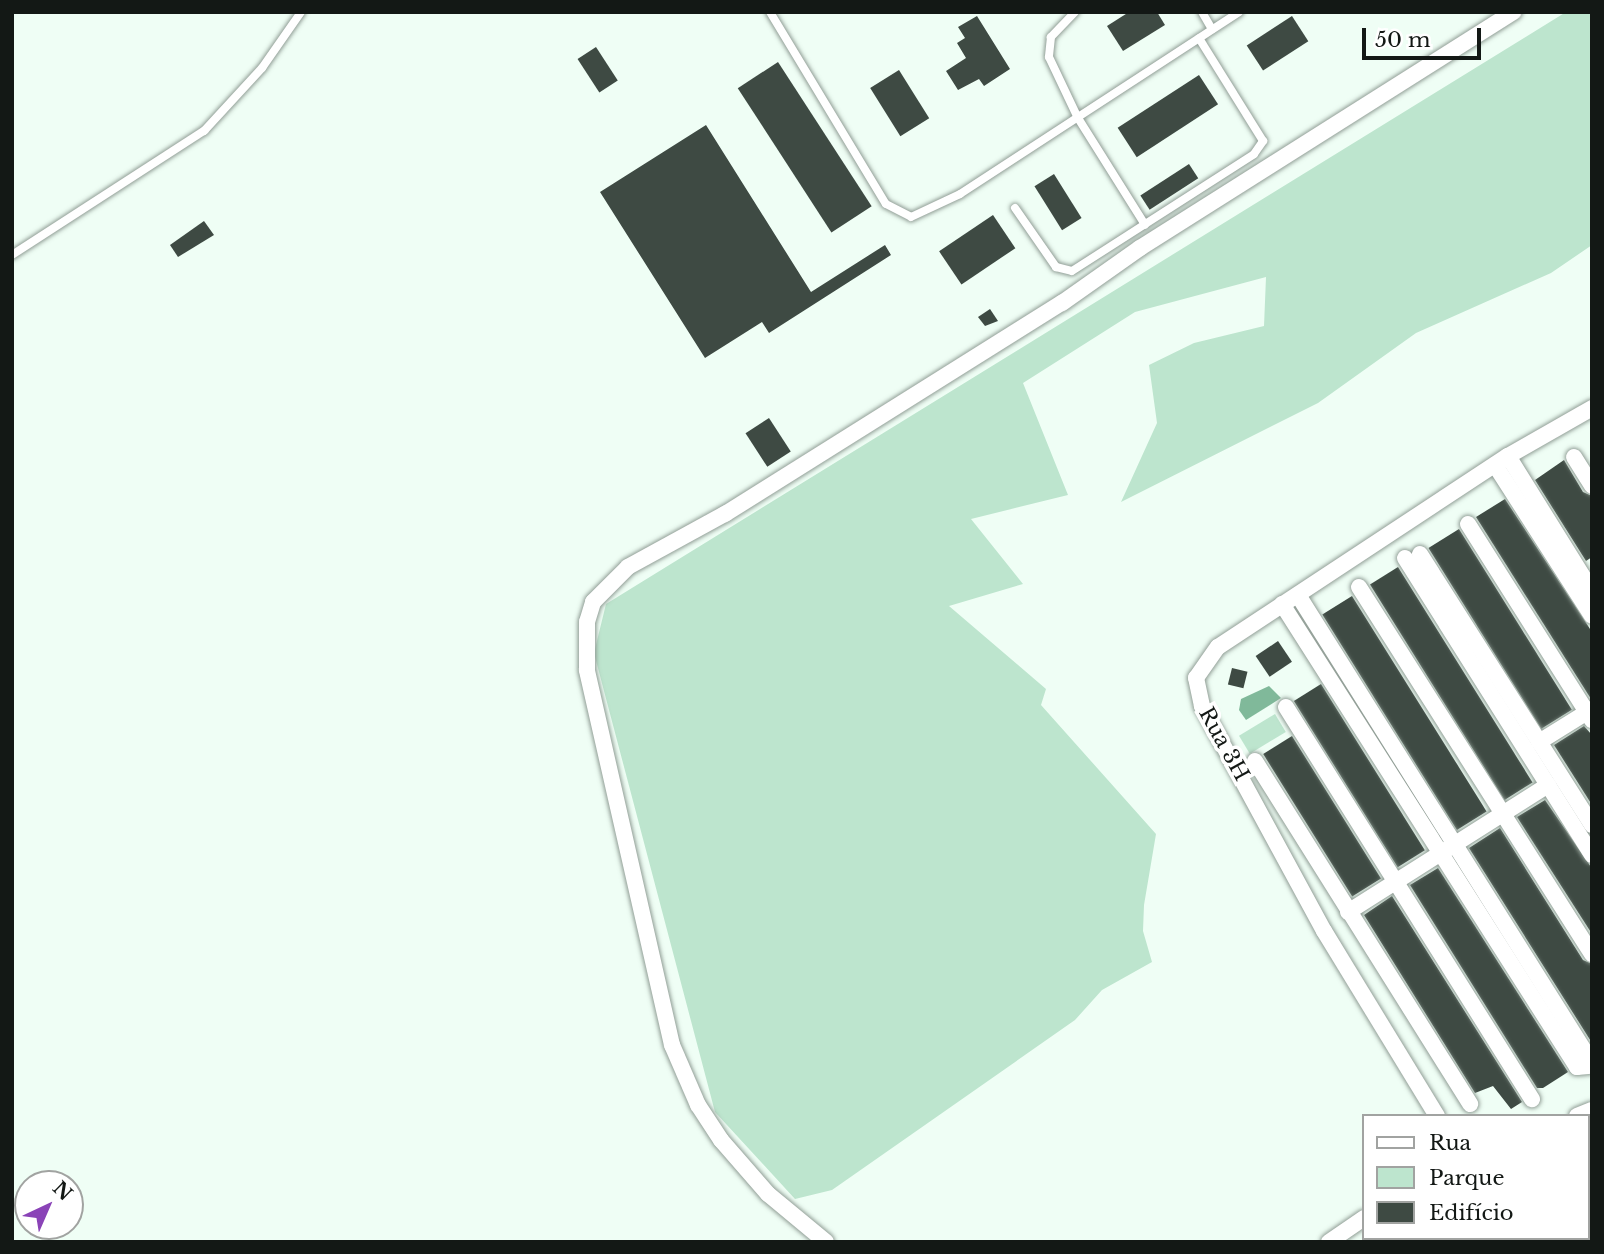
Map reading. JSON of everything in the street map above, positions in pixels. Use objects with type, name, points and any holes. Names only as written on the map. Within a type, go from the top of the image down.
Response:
[{"type":"street","points":[[826,1242],[768,1194],[721,1140],[698,1105],[672,1045],[587,670],[587,622],[593,601],[628,567],[725,514],[1062,303],[1140,248],[1514,12]]},
{"type":"street","name":"Rua 3H","points":[[1436,1114],[1324,931],[1197,692],[1196,678],[1207,657],[1282,604],[1298,596],[1501,460],[1592,408]]},
{"type":"street","points":[[1574,457],[1592,486]]},
{"type":"street","points":[[1501,460],[1592,591]]},
{"type":"street","points":[[1501,460],[1592,616]]},
{"type":"street","points":[[1468,524],[1590,714],[1539,742]]},
{"type":"street","points":[[1592,825],[1413,556],[1592,855]]},
{"type":"street","points":[[1359,587],[1592,954]]},
{"type":"street","points":[[1282,604],[1449,848],[1589,1058],[1588,1066],[1577,1067],[1449,848],[1298,596]]},
{"type":"street","points":[[1286,707],[1532,1099]]},
{"type":"street","points":[[1255,761],[1470,1104]]},
{"type":"street","points":[[1348,912],[1548,785]]},
{"type":"street","points":[[1329,1242],[1362,1219]]},
{"type":"lane","points":[[12,255],[204,131],[262,68],[301,12]]},
{"type":"lane","points":[[770,12],[871,182],[900,215],[911,217],[940,207],[1239,12]]},
{"type":"lane","points":[[1075,12],[1051,37],[1049,57],[1078,118],[1145,225]]},
{"type":"lane","points":[[1202,12],[1212,29]]},
{"type":"lane","points":[[1015,208],[1056,267],[1072,271],[1254,154],[1263,141],[1199,38]]},
{"type":"green space","points":[[1566,12],[1592,12],[1592,245],[1551,273],[1416,333],[1318,403],[1121,502],[1157,423],[1149,365],[1194,343],[1264,326],[1266,277],[1135,312],[1023,383],[1068,495],[971,519],[1023,584],[949,606],[1046,689],[1041,705],[1156,834],[1144,905],[1143,931],[1152,962],[1102,990],[1075,1020],[832,1190],[795,1199],[715,1112],[594,653],[606,604]]},
{"type":"green space","points":[[1275,714],[1286,732],[1250,754],[1239,736]]},
{"type":"shaded area","points":[[1269,686],[1281,698],[1246,720],[1239,710],[1241,699]]},
{"type":"building","points":[[1129,12],[1157,12],[1165,25],[1123,51],[1107,26]]},
{"type":"building","points":[[977,16],[1010,69],[984,86],[979,79],[958,90],[946,71],[966,58],[957,43],[965,38],[958,27]]},
{"type":"building","points":[[1292,16],[1308,41],[1263,71],[1247,45]]},
{"type":"building","points":[[596,47],[618,81],[599,93],[578,59]]},
{"type":"building","points":[[778,62],[872,206],[831,232],[738,88]]},
{"type":"building","points":[[899,70],[929,118],[900,136],[870,88]]},
{"type":"building","points":[[1199,75],[1218,104],[1137,157],[1118,128]]},
{"type":"building","points":[[706,125],[811,292],[885,245],[891,255],[769,333],[762,322],[705,358],[600,192]]},
{"type":"building","points":[[1189,164],[1198,178],[1150,210],[1140,196]]},
{"type":"building","points":[[1054,174],[1082,218],[1062,230],[1034,186]]},
{"type":"building","points":[[993,215],[1015,248],[961,285],[939,251]]},
{"type":"building","points":[[204,221],[214,235],[178,257],[170,245]]},
{"type":"building","points":[[990,309],[998,321],[985,326],[978,317]]},
{"type":"building","points":[[769,418],[791,452],[767,467],[746,433]]},
{"type":"building","points":[[1564,460],[1583,492],[1592,496],[1592,557],[1586,561],[1535,480]]},
{"type":"building","points":[[1505,499],[1592,632],[1591,699],[1476,517]]},
{"type":"building","points":[[1459,529],[1572,710],[1541,729],[1428,548]]},
{"type":"building","points":[[1398,567],[1533,782],[1505,800],[1370,584]]},
{"type":"building","points":[[1352,596],[1487,811],[1457,830],[1322,615]]},
{"type":"building","points":[[1278,641],[1292,662],[1270,677],[1256,656]]},
{"type":"building","points":[[1232,668],[1248,672],[1243,688],[1228,684]]},
{"type":"building","points":[[1321,684],[1425,850],[1398,867],[1294,701]]},
{"type":"building","points":[[1584,726],[1592,735],[1592,805],[1554,745]]},
{"type":"building","points":[[1292,736],[1381,878],[1352,896],[1263,754]]},
{"type":"building","points":[[1545,800],[1591,867],[1592,934],[1517,817]]},
{"type":"building","points":[[1500,828],[1583,960],[1592,964],[1592,1043],[1469,848]]},
{"type":"building","points":[[1438,868],[1568,1072],[1543,1088],[1537,1088],[1410,885]]},
{"type":"building","points":[[1392,896],[1522,1102],[1511,1109],[1493,1086],[1475,1093],[1364,915]]}]
